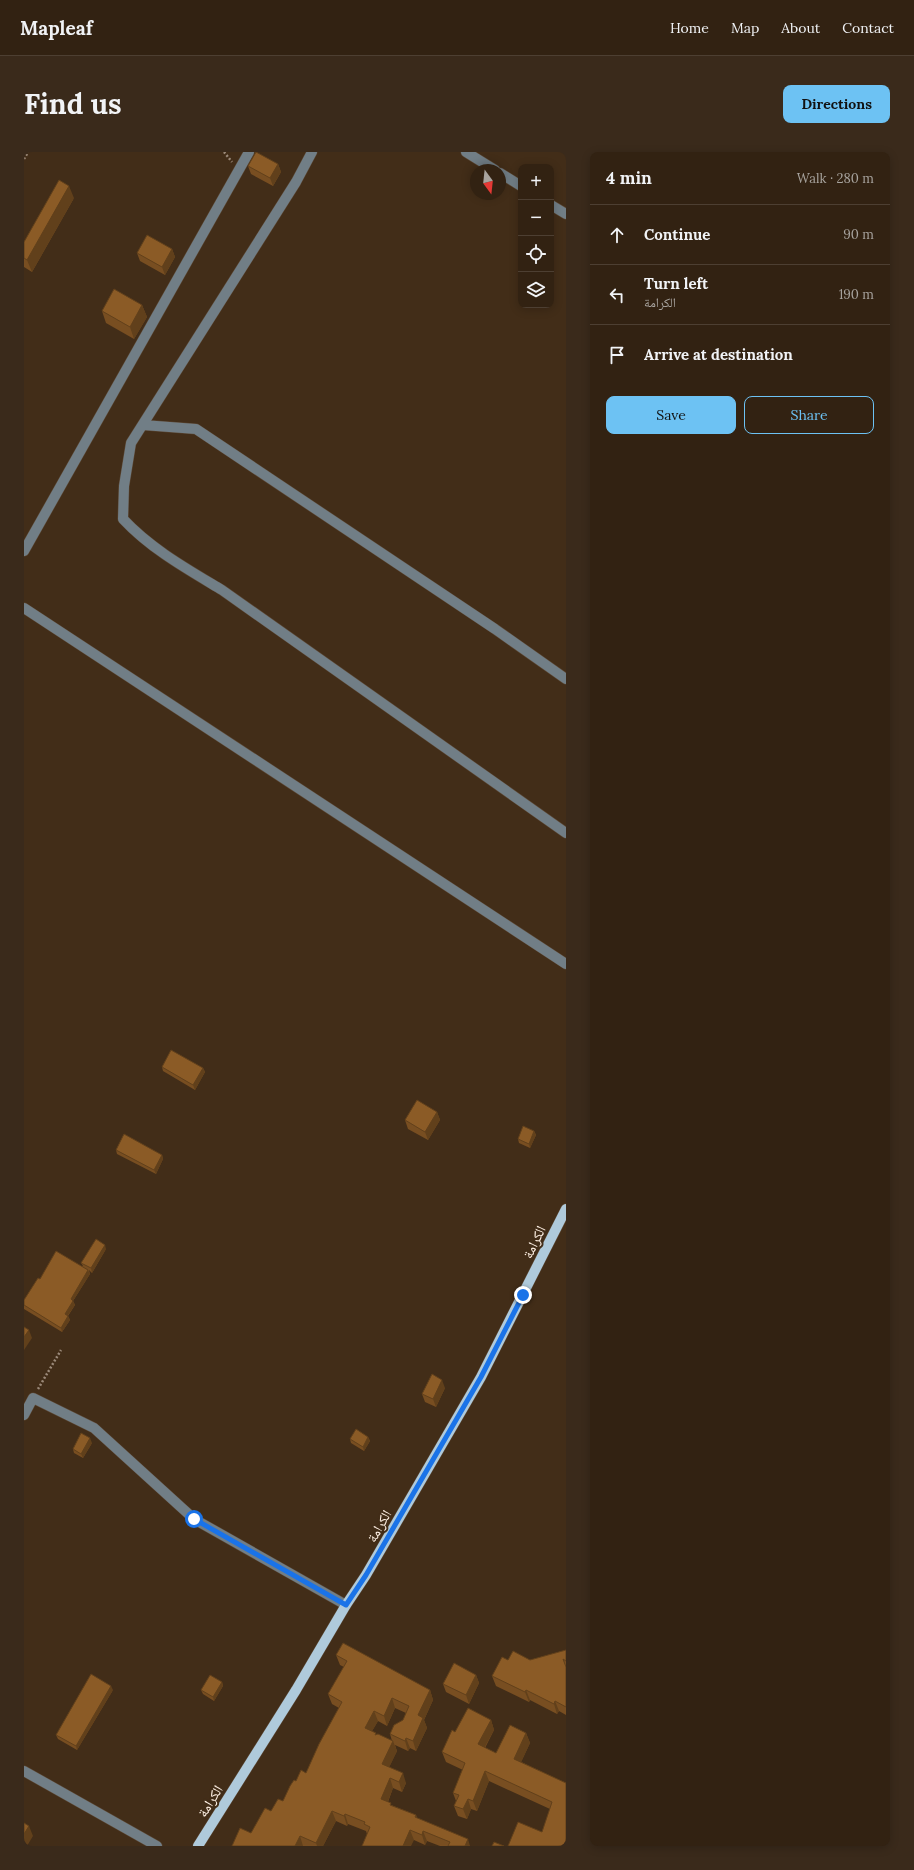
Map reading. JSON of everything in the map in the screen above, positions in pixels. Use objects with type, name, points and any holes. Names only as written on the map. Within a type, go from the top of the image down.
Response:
[{"type":"main road","name":"الكرامة","points":[[198,1846],[366,1575],[481,1377],[566,1209]]},
{"type":"street","points":[[24,551],[248,152]]},
{"type":"street","points":[[312,152],[296,182],[131,443],[124,486],[123,519],[138,535],[168,557],[228,595],[566,833]]},
{"type":"street","points":[[466,152],[485,164]]},
{"type":"street","points":[[506,177],[518,184]]},
{"type":"street","points":[[554,207],[566,214]]},
{"type":"street","points":[[143,425],[196,429],[495,629],[566,679]]},
{"type":"street","points":[[24,608],[566,964]]},
{"type":"street","points":[[24,1415],[33,1398],[94,1428],[194,1519],[346,1605]]},
{"type":"street","points":[[24,1771],[157,1846]]},
{"type":"path","points":[[24,159],[28,152]]},
{"type":"path","points":[[33,1398],[61,1350]]},
{"type":"building","points":[[256,152],[278,164],[270,178],[248,166]]},
{"type":"building","points":[[59,180],[69,186],[27,260],[24,258],[24,242]]},
{"type":"building","points":[[147,235],[172,249],[162,267],[137,253]]},
{"type":"building","points":[[114,289],[142,305],[130,327],[102,311]]},
{"type":"building","points":[[171,1050],[203,1068],[193,1085],[162,1067]]},
{"type":"building","points":[[417,1100],[437,1112],[425,1132],[405,1120]]},
{"type":"building","points":[[523,1126],[534,1131],[529,1144],[518,1139]]},
{"type":"building","points":[[124,1134],[162,1155],[154,1170],[116,1150]]},
{"type":"building","points":[[96,1239],[105,1245],[91,1268],[81,1263]]},
{"type":"building","points":[[56,1251],[88,1270],[71,1299],[73,1301],[65,1314],[68,1316],[61,1328],[24,1305],[24,1300],[38,1278],[40,1279]]},
{"type":"building","points":[[24,1327],[29,1330],[24,1337]]},
{"type":"building","points":[[432,1374],[442,1380],[433,1399],[422,1394]]},
{"type":"building","points":[[356,1429],[368,1437],[363,1447],[350,1439]]},
{"type":"building","points":[[81,1433],[90,1438],[81,1454],[73,1449]]},
{"type":"building","points":[[343,1643],[430,1690],[418,1715],[423,1718],[413,1741],[406,1738],[405,1741],[390,1734],[394,1725],[403,1720],[409,1706],[392,1698],[384,1716],[374,1711],[365,1728],[376,1733],[375,1735],[378,1734],[393,1741],[382,1764],[403,1773],[399,1782],[390,1778],[381,1799],[391,1803],[390,1805],[416,1815],[415,1817],[468,1839],[465,1846],[448,1846],[450,1842],[423,1831],[422,1835],[410,1830],[403,1846],[362,1846],[370,1827],[364,1824],[365,1822],[345,1814],[344,1816],[332,1811],[316,1843],[300,1836],[295,1846],[232,1846],[240,1828],[251,1833],[265,1808],[271,1811],[278,1799],[283,1801],[290,1786],[294,1780],[296,1781],[301,1770],[306,1773],[319,1744],[342,1702],[328,1694],[347,1661],[336,1655]]},
{"type":"building","points":[[566,1650],[566,1661],[563,1659],[566,1667],[566,1707],[555,1701],[554,1704],[526,1690],[525,1692],[492,1676],[502,1657],[508,1660],[513,1651],[530,1660]]},
{"type":"building","points":[[454,1663],[476,1675],[466,1695],[443,1684]]},
{"type":"building","points":[[91,1674],[111,1686],[76,1746],[56,1735]]},
{"type":"building","points":[[210,1675],[222,1682],[213,1697],[201,1690]]},
{"type":"building","points":[[468,1708],[491,1720],[478,1744],[496,1753],[510,1725],[526,1733],[514,1759],[566,1783],[566,1846],[508,1846],[518,1822],[542,1832],[552,1802],[485,1771],[473,1801],[468,1799],[463,1809],[454,1806],[459,1795],[453,1793],[465,1763],[442,1752],[452,1730],[455,1732]]},
{"type":"building","points":[[24,1823],[29,1826],[24,1834]]},
{"type":"building","points":[[494,1842],[504,1846],[492,1846]]},
{"type":"route","points":[[194,1519],[346,1605],[366,1575],[481,1377],[523,1295]]}]
